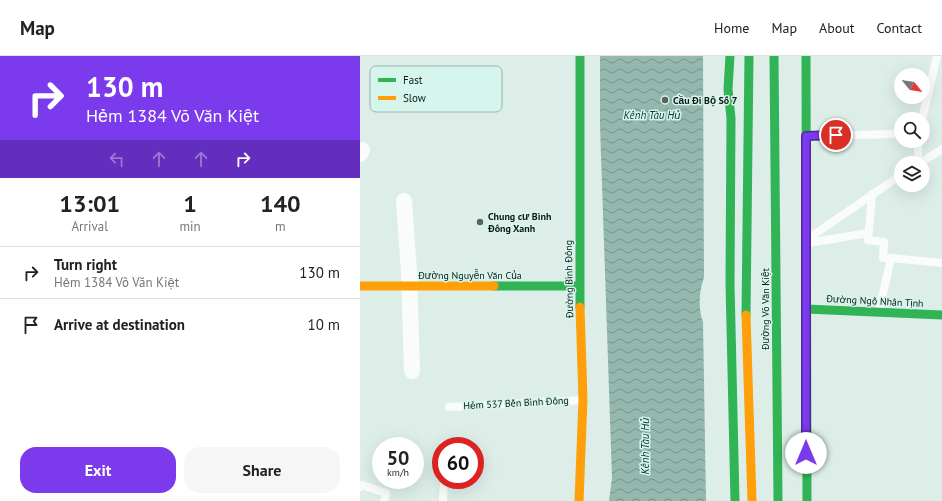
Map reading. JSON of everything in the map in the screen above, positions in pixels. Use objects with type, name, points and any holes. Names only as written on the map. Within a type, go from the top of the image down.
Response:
[{"type":"main road","name":"Đường Bình Đông","points":[[579,501],[583,400],[580,286],[580,56]]},
{"type":"main road","points":[[730,56],[728,90],[731,187],[730,283],[735,501]]},
{"type":"main road","name":"Đường Võ Văn Kiệt","points":[[749,56],[746,300],[752,501]]},
{"type":"main road","name":"Đường Võ Văn Kiệt","points":[[774,56],[778,501]]},
{"type":"main road","points":[[806,56],[804,127],[806,242],[806,501]]},
{"type":"main road","name":"Đường Nguyễn Văn Của","points":[[360,286],[580,286]]},
{"type":"main road","name":"Đường Ngô Nhân Tịnh","points":[[806,309],[942,315]]},
{"type":"street","points":[[404,201],[412,370]]},
{"type":"lane","points":[[924,112],[937,56]]},
{"type":"lane","points":[[804,127],[894,134]]},
{"type":"lane","points":[[930,156],[942,149]]},
{"type":"lane","points":[[806,242],[894,180]]},
{"type":"lane","points":[[872,194],[868,240],[884,242],[883,258],[942,263]]},
{"type":"lane","points":[[806,242],[868,233]]},
{"type":"lane","points":[[878,312],[891,258]]},
{"type":"lane","name":"Hẻm 537 Bến Bình Đông","points":[[449,407],[583,400]]},
{"type":"lane","points":[[360,487],[362,485],[386,493],[384,501]]},
{"type":"lane","points":[[443,501],[444,489]]},
{"type":"water","name":"Kênh Tàu Hủ","points":[[600,56],[703,56],[704,278],[701,288],[700,312],[703,322],[706,501],[609,501],[612,478],[600,126]]},
{"type":"traffic: fast","points":[[580,56],[580,307]]},
{"type":"traffic: fast","points":[[730,56],[728,89],[731,118],[730,283],[735,501]]},
{"type":"traffic: fast","points":[[746,315],[749,56]]},
{"type":"traffic: fast","points":[[774,56],[778,501]]},
{"type":"traffic: fast","points":[[806,56],[807,501]]},
{"type":"traffic: fast","points":[[494,286],[579,286]]},
{"type":"traffic: fast","points":[[806,309],[942,315]]},
{"type":"traffic: slow","points":[[360,286],[494,286]]},
{"type":"traffic: slow","points":[[579,501],[583,400],[580,307]]},
{"type":"traffic: slow","points":[[746,315],[752,501]]},
{"type":"place","name":"Cầu Đi Bộ Số 7","points":[[665,100]]},
{"type":"place","name":"Chung cư Bình Đông Xanh","points":[[480,222]]},
{"type":"route","points":[[806,453],[806,136],[836,135]]}]
